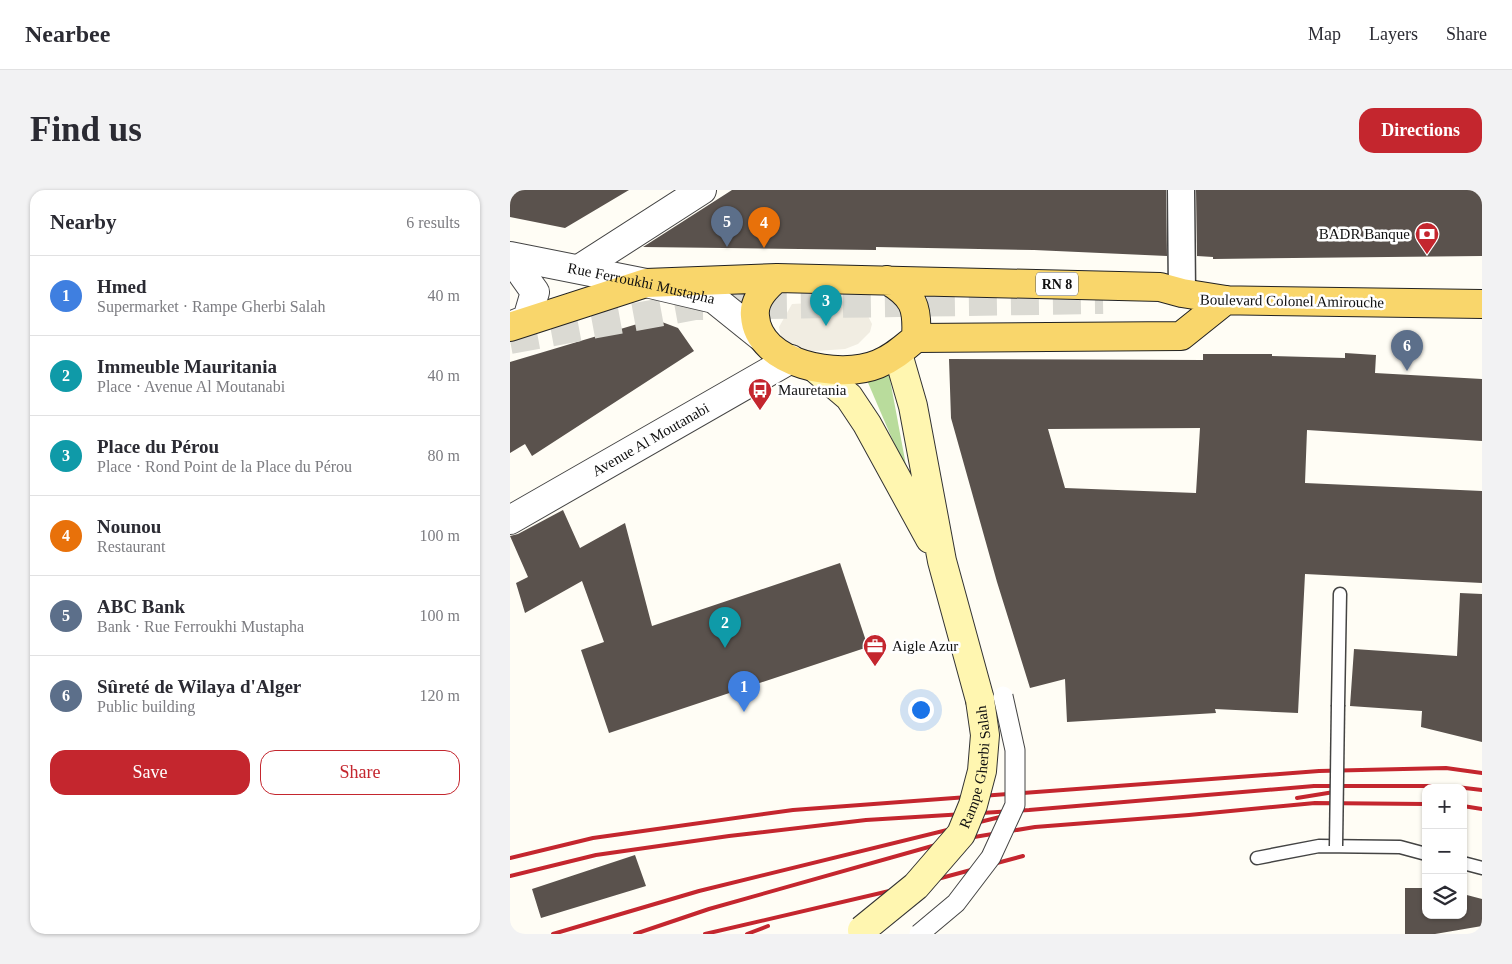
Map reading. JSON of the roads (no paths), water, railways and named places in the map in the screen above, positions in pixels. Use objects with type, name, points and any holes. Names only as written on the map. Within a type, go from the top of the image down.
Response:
[{"type":"main road","points":[[777,278],[766,286],[754,309],[755,323],[760,336],[773,350],[803,364],[855,370],[877,365],[907,346],[1181,336],[1226,300]]},
{"type":"main road","points":[[510,326],[646,283],[777,278],[887,280],[901,288],[916,310],[907,346]]},
{"type":"main road","name":"RN 8","points":[[887,280],[1160,287],[1182,293],[1226,300]]},
{"type":"main road","name":"Boulevard Colonel Amirouche","points":[[1103,300],[1482,304]]},
{"type":"main road","name":"Rampe Gherbi Salah","points":[[859,932],[916,886],[961,834],[973,805],[982,771],[991,698],[942,561],[912,406],[907,346]]},
{"type":"main road","name":"Rampe Gherbi Salah","points":[[803,364],[849,397],[854,404],[867,424],[942,561]]},
{"type":"street","points":[[579,269],[702,190]]},
{"type":"street","points":[[1181,190],[1182,293]]},
{"type":"street","points":[[638,232],[630,253],[632,264],[646,283]]},
{"type":"street","points":[[510,256],[535,292],[527,319],[510,326]]},
{"type":"street","name":"Rue Ferroukhi Mustapha","points":[[510,256],[646,283],[714,299],[760,336]]},
{"type":"street","name":"Avenue Al Moutanabi","points":[[510,520],[803,364]]},
{"type":"street","points":[[919,934],[956,903],[991,857],[1015,805],[1015,750],[991,698]]},
{"type":"lane","points":[[1336,846],[1340,594]]},
{"type":"lane","points":[[1257,858],[1319,846],[1400,848],[1422,853]]},
{"type":"lane","points":[[1467,864],[1482,868]]},
{"type":"tunnel","points":[[510,340],[695,306],[1103,300]]},
{"type":"railway","points":[[510,858],[593,838],[793,810],[1319,771],[1446,768],[1482,773]]},
{"type":"railway","points":[[510,876],[596,855],[729,836],[866,820],[1029,810],[1314,786],[1448,786],[1482,790]]},
{"type":"railway","points":[[1297,798],[1334,792]]},
{"type":"railway","points":[[635,934],[709,909],[950,841],[1035,827],[1315,803],[1422,804]]},
{"type":"railway","points":[[1467,807],[1482,809]]},
{"type":"railway","points":[[553,934],[699,891],[1000,817]]},
{"type":"railway","points":[[705,934],[915,885],[1023,856]]},
{"type":"railway","points":[[747,934],[768,926]]},
{"type":"place","name":"ABC Bank","points":[[727,247]]},
{"type":"place","name":"Nounou","points":[[764,248]]},
{"type":"place","name":"BADR Banque","points":[[1427,255]]},
{"type":"place","name":"Place du Pérou","points":[[826,326]]},
{"type":"place","name":"Sûreté de Wilaya d'Alger","points":[[1407,371]]},
{"type":"place","name":"Mauretania","points":[[760,411]]},
{"type":"place","name":"Immeuble Mauritania","points":[[725,648]]},
{"type":"place","name":"Aigle Azur","points":[[875,667]]},
{"type":"place","name":"Hmed","points":[[744,712]]}]
